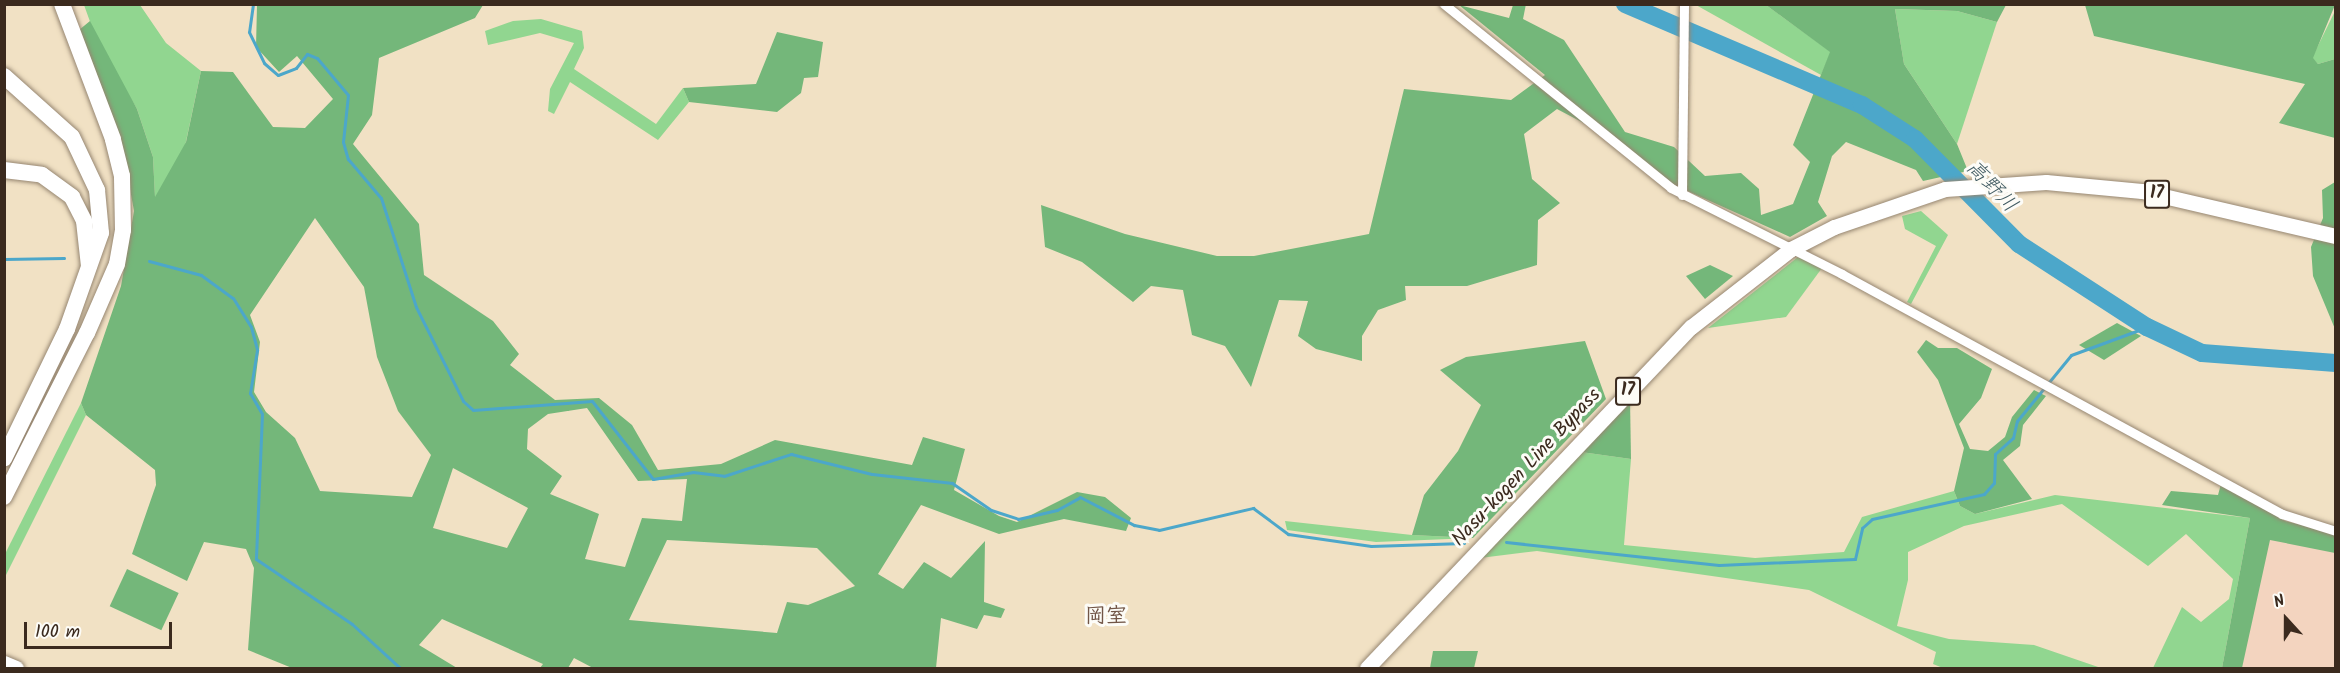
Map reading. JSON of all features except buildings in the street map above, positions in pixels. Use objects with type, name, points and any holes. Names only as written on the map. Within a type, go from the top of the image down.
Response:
[{"type":"highway","points":[[4,497],[107,282],[122,238],[122,176],[62,4]]},
{"type":"highway","points":[[8,73],[61,110],[97,161],[111,219],[107,282]]},
{"type":"highway","points":[[4,459],[90,269],[101,233],[92,176],[60,123],[8,73]]},
{"type":"highway","points":[[4,170],[42,175],[72,197],[84,221],[90,269]]},
{"type":"main road","name":"Nasu-kogen Line Bypass","points":[[1366,669],[1691,327],[1791,249],[1870,212],[1945,189],[1975,185],[2103,186],[2336,236]]},
{"type":"main road","points":[[4,663],[16,669]]},
{"type":"street","points":[[1444,4],[1682,195],[1791,249],[2282,513],[2336,531]]},
{"type":"street","points":[[1682,195],[1684,4]]},
{"type":"shaded area","points":[[2259,526],[2335,538],[2335,668],[2230,668]]},
{"type":"green space","points":[[1526,4],[1523,19],[1564,40],[1625,132],[1674,147],[1705,176],[1741,173],[1759,189],[1761,215],[1793,204],[1810,162],[1793,145],[1830,52],[1766,5],[2006,5],[1997,22],[1957,11],[1895,9],[1904,64],[1957,144],[1968,171],[1923,181],[1916,170],[1846,142],[1832,156],[1818,202],[1827,216],[1790,237],[1672,184],[1614,139],[1557,109],[1524,134],[1532,179],[1560,203],[1538,220],[1537,265],[1467,286],[1405,286],[1406,300],[1378,310],[1362,336],[1362,361],[1316,349],[1298,336],[1308,301],[1279,300],[1251,387],[1225,346],[1192,335],[1183,290],[1151,286],[1133,302],[1082,262],[1045,247],[1041,205],[1125,234],[1217,256],[1254,256],[1369,234],[1404,89],[1511,100],[1545,75],[1459,5],[1509,18],[1513,5]]},
{"type":"green space","points":[[84,5],[140,5],[166,43],[201,71],[185,146],[155,198],[153,157],[137,109],[97,41]]},
{"type":"green space","points":[[257,5],[483,5],[475,18],[379,58],[372,115],[353,144],[419,224],[424,275],[493,321],[519,354],[510,365],[555,400],[599,398],[632,425],[658,470],[721,464],[775,440],[912,465],[923,437],[965,449],[954,490],[999,516],[1017,522],[1077,492],[1105,497],[1131,518],[1126,531],[1064,519],[999,534],[921,505],[878,574],[903,589],[924,562],[951,578],[985,541],[984,602],[1005,609],[1001,618],[984,615],[977,629],[941,618],[936,668],[593,668],[574,658],[568,668],[540,668],[543,664],[442,619],[419,645],[457,668],[292,668],[248,650],[254,568],[246,549],[204,542],[187,581],[132,554],[156,485],[155,470],[86,415],[81,403],[121,286],[134,211],[121,139],[79,30],[90,21],[137,109],[153,157],[155,197],[186,142],[201,71],[233,72],[273,127],[305,128],[333,99],[297,56],[279,72],[256,47]],"holes":[[[315,218],[364,287],[377,357],[398,411],[431,455],[412,497],[320,491],[295,438],[266,412],[254,392],[260,342],[250,315]],[[587,408],[638,481],[687,479],[682,521],[642,518],[625,567],[585,559],[599,514],[550,494],[562,476],[527,449],[528,429],[548,414]],[[453,468],[528,508],[507,548],[433,528]],[[667,540],[817,548],[855,586],[808,605],[787,602],[777,633],[629,620]]]},
{"type":"green space","points":[[1696,5],[1766,5],[1831,52],[1821,75]]},
{"type":"green space","points":[[2085,5],[2335,5],[2313,58],[2318,64],[2335,59],[2335,138],[2279,123],[2305,84],[2094,36]]},
{"type":"green space","points":[[1895,9],[1957,11],[1997,22],[1957,144],[1904,64]]},
{"type":"green space","points":[[2335,11],[2335,59],[2318,64],[2312,58]]},
{"type":"green space","points":[[541,19],[582,31],[584,48],[574,69],[656,124],[683,88],[689,102],[658,140],[570,82],[554,114],[548,111],[550,89],[574,43],[540,33],[488,45],[485,31],[513,21]]},
{"type":"green space","points":[[777,32],[823,42],[818,77],[804,78],[801,93],[777,112],[689,102],[683,88],[756,84]]},
{"type":"green space","points":[[2335,182],[2335,329],[2313,276],[2311,247],[2323,218],[2322,190]]},
{"type":"green space","points":[[1921,211],[1948,235],[1911,304],[1907,302],[1936,246],[1905,229],[1902,216]]},
{"type":"green space","points":[[1798,257],[1822,268],[1786,317],[1708,328]]},
{"type":"green space","points":[[1710,265],[1733,276],[1705,299],[1686,276]]},
{"type":"green space","points":[[2117,323],[2141,336],[2104,360],[2079,345]]},
{"type":"green space","points":[[1926,340],[1938,348],[1957,348],[1992,369],[1981,398],[1959,424],[1970,449],[1988,451],[2005,437],[2012,417],[2034,390],[2046,396],[2023,425],[2020,446],[2003,460],[2032,499],[1975,514],[1960,506],[1954,491],[1964,448],[1938,380],[1917,352]]},
{"type":"green space","points":[[1585,341],[1606,399],[1473,538],[1412,535],[1424,495],[1458,451],[1481,405],[1440,370],[1466,357]]},
{"type":"green space","points":[[1630,399],[1631,459],[1581,452]]},
{"type":"green space","points":[[81,403],[86,415],[5,577],[5,554]]},
{"type":"green space","points":[[1581,452],[1631,459],[1624,545],[1755,558],[1844,552],[1862,517],[1954,491],[1960,506],[1975,514],[2055,495],[2250,518],[2222,668],[2153,668],[2182,607],[2201,622],[2229,599],[2233,579],[2186,534],[2148,566],[2062,504],[1964,526],[1908,552],[1908,580],[1897,626],[1949,639],[2034,645],[2101,668],[1943,668],[1933,664],[1936,652],[1809,590],[1537,551],[1480,558]]},
{"type":"green space","points":[[2221,484],[2285,521],[2335,533],[2335,553],[2270,540],[2242,668],[2222,668],[2250,518],[2162,505],[2171,491],[2218,495]]},
{"type":"green space","points":[[1285,521],[1412,535],[1473,538],[1376,542],[1287,530]]},
{"type":"green space","points":[[127,569],[179,593],[161,630],[110,606]]},
{"type":"green space","points":[[1433,651],[1478,651],[1474,668],[1430,668]]},
{"type":"waterway","points":[[253,4],[249,32],[264,63],[278,75],[296,68],[307,54],[317,58],[348,95],[343,142],[348,159],[381,198],[416,307],[463,401],[473,410],[592,401],[653,479],[693,472],[724,476],[791,454],[872,474],[952,483],[991,510],[1018,519],[1057,510],[1080,497],[1134,525],[1159,530],[1253,508],[1288,534],[1371,546],[1464,543]]},
{"type":"waterway","name":"高野川","points":[[1625,4],[1862,105],[1915,139],[2019,244],[2147,327],[2202,353],[2336,363]]},
{"type":"waterway","points":[[4,259],[64,258]]},
{"type":"waterway","points":[[149,261],[201,275],[233,298],[251,327],[257,350],[250,393],[262,414],[256,559],[352,624],[400,668]]},
{"type":"waterway","points":[[1506,542],[1719,565],[1855,559],[1862,528],[1872,519],[1984,494],[1994,483],[1995,454],[2013,438],[2017,421],[2071,355],[2147,327]]},
{"type":"district","name":"岡室","points":[[1106,617]]}]
